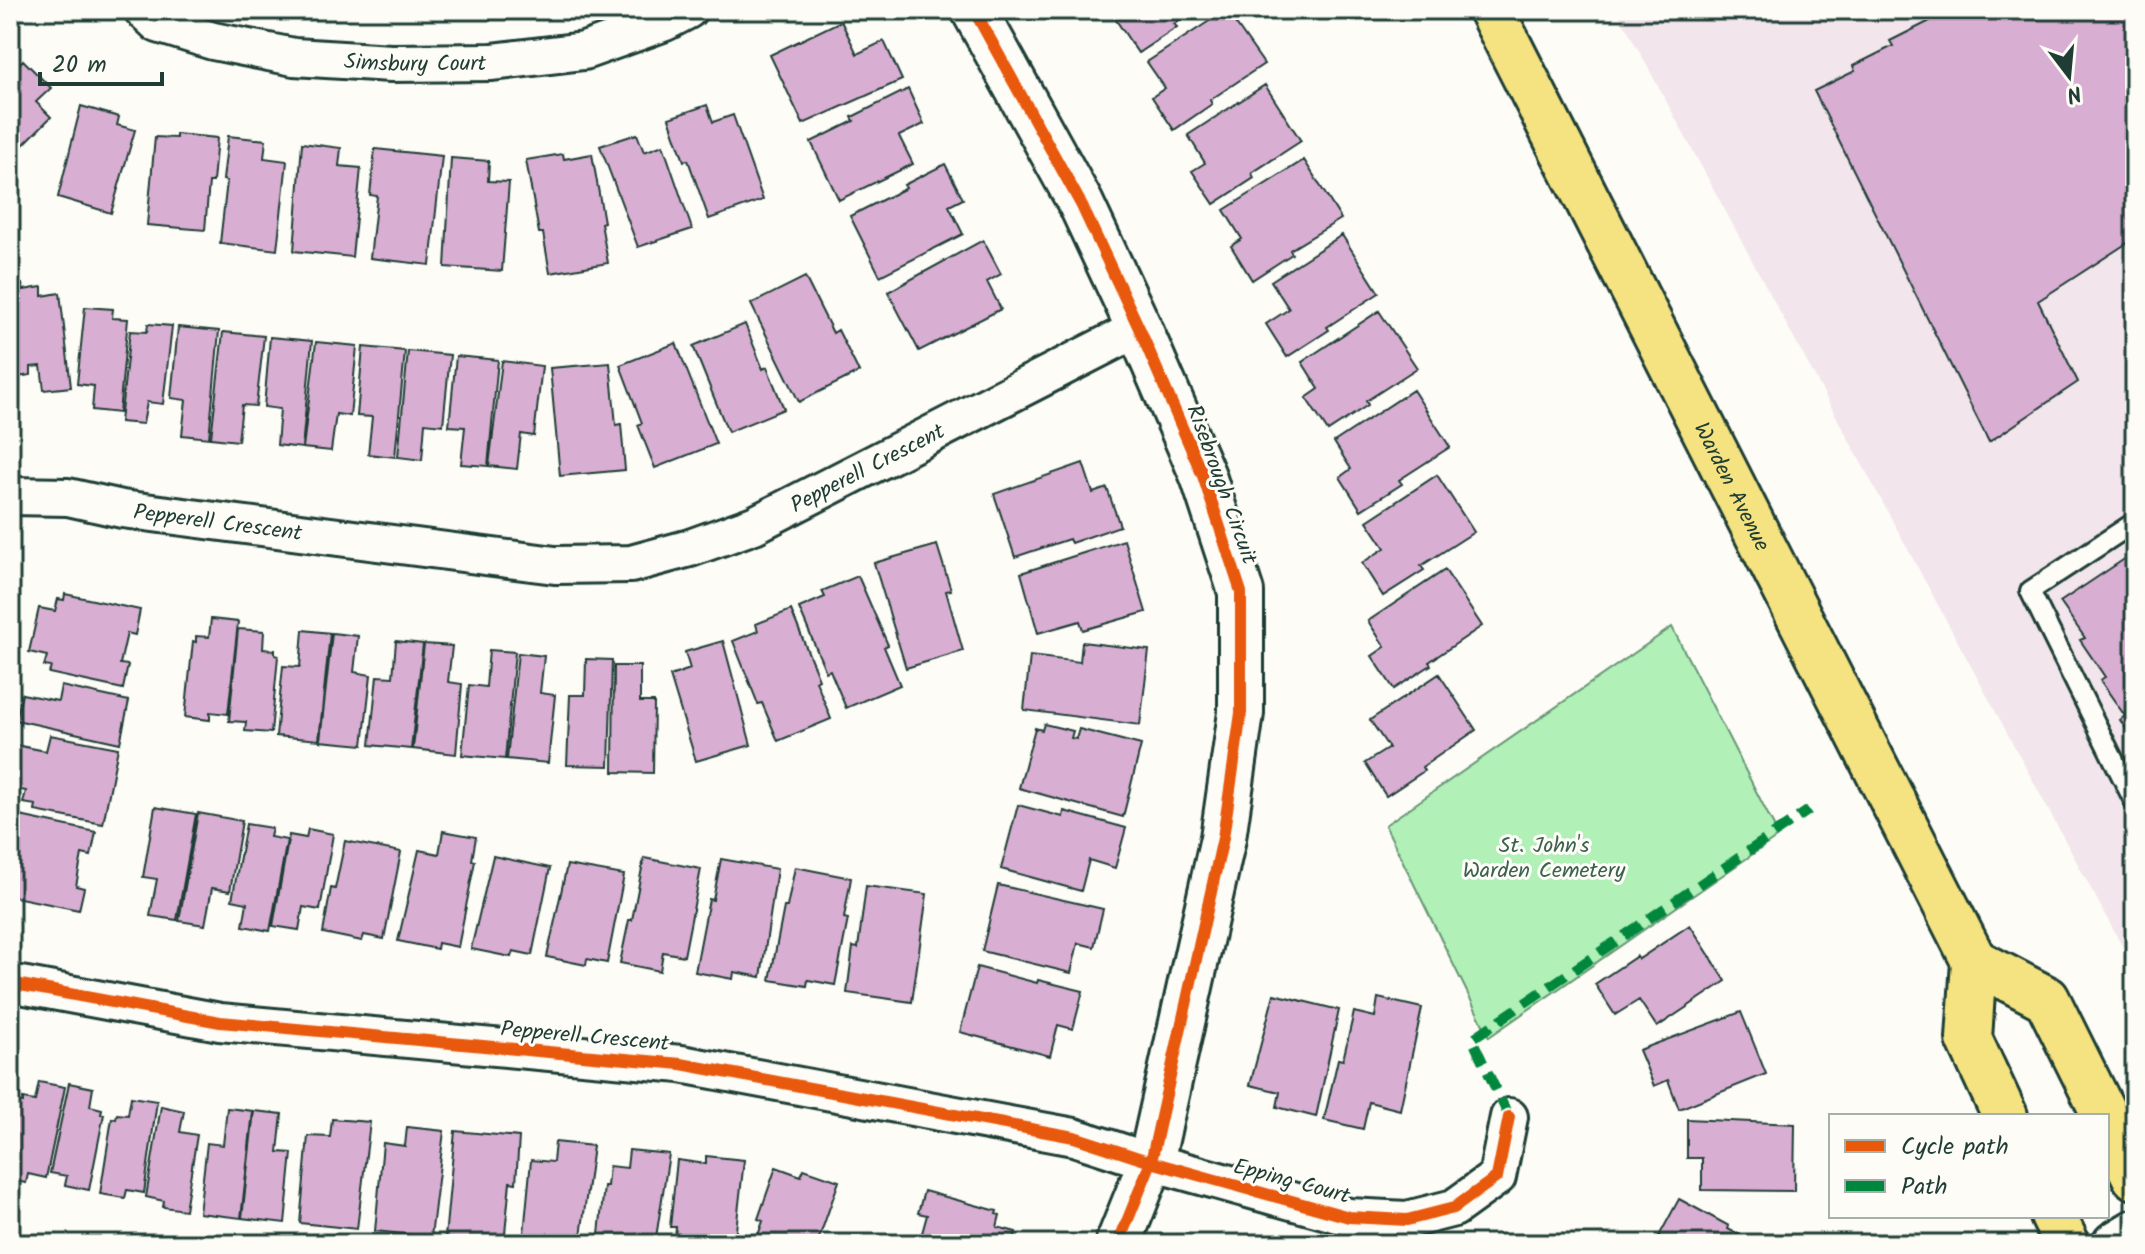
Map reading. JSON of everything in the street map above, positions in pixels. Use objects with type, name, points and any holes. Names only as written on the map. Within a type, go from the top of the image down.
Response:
[{"type":"main road","name":"Warden Avenue","points":[[1491,10],[1974,961]]},
{"type":"main road","points":[[2004,1114],[1969,1039],[1974,961],[2047,999],[2104,1114]]},
{"type":"main road","points":[[2109,1124],[2135,1177]]},
{"type":"main road","points":[[2054,1218],[2067,1244]]},
{"type":"street","name":"Simsbury Court","points":[[143,10],[158,24],[213,41],[294,57],[391,63],[492,62],[584,51],[665,22],[688,10]]},
{"type":"street","name":"Risebrough Circuit","points":[[974,10],[1081,204],[1139,328],[1203,476],[1241,592],[1241,713],[1223,838],[1151,1162],[1118,1244]]},
{"type":"street","name":"Pepperell Crescent","points":[[10,496],[68,497],[122,509],[555,565],[631,564],[690,548],[754,525],[1139,328]]},
{"type":"street","name":"Pepperell Crescent","points":[[10,983],[220,1022],[681,1064],[1074,1137],[1151,1162]]},
{"type":"street","name":"Epping Court","points":[[1151,1162],[1349,1217],[1407,1220],[1454,1208],[1497,1177],[1509,1117]]},
{"type":"street","points":[[2115,1244],[2135,1232]]},
{"type":"lane","points":[[2135,522],[2030,591],[2135,803]]},
{"type":"shaded area","points":[[1617,10],[2135,10],[2135,970]]},
{"type":"green space","name":"St. John's Warden Cemetery","points":[[1672,627],[1779,836],[1489,1037],[1385,825]]},
{"type":"building","points":[[1127,10],[1195,10],[1174,24],[1177,27],[1138,53],[1116,20]]},
{"type":"building","points":[[1226,10],[1264,64],[1210,100],[1212,104],[1174,130],[1152,97],[1165,88],[1147,62]]},
{"type":"building","points":[[1941,10],[2135,10],[2135,238],[2038,301],[2078,382],[1989,442],[1814,91],[1855,71],[1853,66],[1893,46],[1890,41],[1930,21],[1928,16]]},
{"type":"building","points":[[841,21],[857,54],[884,41],[902,80],[803,124],[770,55]]},
{"type":"building","points":[[23,60],[51,88],[36,102],[51,117],[10,158],[10,73]]},
{"type":"building","points":[[1265,85],[1301,141],[1252,173],[1254,178],[1214,204],[1192,171],[1205,163],[1188,135]]},
{"type":"building","points":[[908,89],[924,124],[899,136],[913,164],[839,200],[811,142]]},
{"type":"building","points":[[707,105],[713,122],[733,115],[763,200],[709,219],[669,118]]},
{"type":"building","points":[[81,106],[119,117],[117,125],[135,130],[111,213],[58,197]]},
{"type":"building","points":[[176,134],[217,138],[205,230],[147,225],[155,137],[176,138]]},
{"type":"building","points":[[637,134],[644,152],[663,145],[692,229],[638,247],[600,146]]},
{"type":"building","points":[[228,136],[266,140],[264,158],[287,161],[277,250],[220,243]]},
{"type":"building","points":[[302,143],[341,148],[339,166],[361,168],[352,257],[294,251]]},
{"type":"building","points":[[375,149],[442,156],[430,265],[370,258],[377,196],[370,195]]},
{"type":"building","points":[[563,154],[564,159],[592,154],[608,263],[550,273],[543,233],[539,233],[526,160]]},
{"type":"building","points":[[451,158],[489,161],[488,181],[509,182],[502,271],[445,267]]},
{"type":"building","points":[[1304,160],[1341,219],[1290,250],[1292,254],[1252,280],[1231,246],[1242,239],[1224,210]]},
{"type":"building","points":[[945,164],[963,199],[949,206],[963,234],[880,276],[850,216]]},
{"type":"building","points":[[1342,235],[1379,293],[1287,357],[1266,324],[1289,309],[1271,281]]},
{"type":"building","points":[[983,240],[1001,274],[987,282],[1001,309],[919,351],[888,292]]},
{"type":"building","points":[[805,277],[833,333],[838,330],[859,372],[799,402],[751,304]]},
{"type":"building","points":[[22,284],[23,290],[42,287],[42,296],[60,293],[71,387],[44,390],[41,366],[31,367],[31,375],[10,378],[10,285]]},
{"type":"building","points":[[85,307],[113,309],[112,318],[128,319],[119,413],[92,410],[94,386],[77,384]]},
{"type":"building","points":[[1379,311],[1417,368],[1366,401],[1368,405],[1328,431],[1306,398],[1319,389],[1302,362]]},
{"type":"building","points":[[148,324],[172,326],[163,404],[147,402],[143,424],[120,422],[130,331],[147,332]]},
{"type":"building","points":[[745,324],[763,369],[767,367],[784,409],[728,432],[693,346]]},
{"type":"building","points":[[178,327],[219,331],[209,438],[182,435],[186,400],[171,398]]},
{"type":"building","points":[[223,332],[264,336],[256,406],[242,405],[238,441],[211,438]]},
{"type":"building","points":[[270,337],[312,341],[302,448],[277,445],[280,409],[264,407]]},
{"type":"building","points":[[316,342],[357,346],[350,416],[336,414],[331,451],[303,448]]},
{"type":"building","points":[[676,343],[716,444],[655,468],[620,365]]},
{"type":"building","points":[[363,347],[405,351],[395,457],[368,454],[372,417],[357,416]]},
{"type":"building","points":[[408,351],[450,355],[443,425],[425,423],[422,460],[398,457]]},
{"type":"building","points":[[456,356],[498,360],[488,466],[461,464],[465,427],[449,426]]},
{"type":"building","points":[[502,361],[542,366],[534,436],[521,434],[517,469],[489,466]]},
{"type":"building","points":[[610,363],[616,425],[621,424],[625,470],[560,476],[550,368]]},
{"type":"building","points":[[1413,390],[1450,447],[1399,480],[1402,484],[1361,510],[1340,477],[1351,469],[1334,442]]},
{"type":"building","points":[[1083,463],[1093,493],[1107,488],[1120,526],[1071,543],[1069,539],[1015,557],[994,494]]},
{"type":"building","points":[[1437,475],[1474,532],[1421,566],[1424,570],[1383,596],[1362,563],[1385,548],[1367,521]]},
{"type":"building","points":[[1124,540],[1146,612],[1083,630],[1080,621],[1038,633],[1021,573]]},
{"type":"building","points":[[937,545],[951,590],[946,591],[963,651],[906,668],[874,563]]},
{"type":"building","points":[[2135,552],[2135,741],[2120,720],[2125,716],[2100,680],[2105,677],[2080,640],[2085,638],[2060,602]]},
{"type":"building","points":[[1445,570],[1482,626],[1394,689],[1372,656],[1385,647],[1368,621]]},
{"type":"building","points":[[858,576],[888,645],[884,647],[900,685],[846,708],[830,670],[826,672],[799,608],[825,597],[822,591]]},
{"type":"building","points":[[65,594],[140,610],[135,635],[127,633],[120,664],[128,665],[123,689],[49,673],[51,667],[44,666],[47,656],[29,652],[39,608],[55,611],[58,599],[64,600]]},
{"type":"building","points":[[791,610],[819,679],[816,681],[831,719],[778,741],[762,703],[758,704],[733,641],[758,631],[756,624]]},
{"type":"building","points":[[211,619],[238,622],[228,714],[210,712],[210,720],[185,717],[193,641],[196,642],[196,636],[209,637]]},
{"type":"building","points":[[238,629],[264,631],[263,649],[275,650],[278,656],[271,733],[245,731],[246,722],[229,721]]},
{"type":"building","points":[[303,630],[330,633],[319,740],[276,736],[283,666],[300,667]]},
{"type":"building","points":[[332,633],[358,636],[354,672],[371,675],[363,745],[320,741]]},
{"type":"building","points":[[396,641],[423,644],[411,749],[370,745],[377,676],[393,677]]},
{"type":"building","points":[[723,641],[751,745],[696,761],[670,676],[690,669],[685,652]]},
{"type":"building","points":[[1082,642],[1149,650],[1140,725],[1024,710],[1030,656],[1080,662]]},
{"type":"building","points":[[424,644],[452,646],[448,682],[462,684],[456,754],[413,749]]},
{"type":"building","points":[[489,650],[515,652],[505,759],[462,755],[469,685],[486,687]]},
{"type":"building","points":[[518,653],[544,656],[540,693],[555,695],[548,763],[507,759]]},
{"type":"building","points":[[586,659],[612,660],[609,766],[567,765],[570,695],[585,695]]},
{"type":"building","points":[[614,666],[640,666],[640,702],[654,702],[653,773],[613,772]]},
{"type":"building","points":[[1439,674],[1476,730],[1386,796],[1365,763],[1389,748],[1370,720]]},
{"type":"building","points":[[61,686],[129,701],[120,743],[16,720],[22,694],[58,701]]},
{"type":"building","points":[[1044,724],[1073,731],[1071,738],[1076,739],[1079,729],[1141,745],[1123,817],[1019,788],[1035,728],[1042,730]]},
{"type":"building","points":[[50,735],[118,748],[103,824],[35,811],[36,805],[23,803],[26,791],[10,788],[10,744],[46,751]]},
{"type":"building","points":[[1018,805],[1063,817],[1064,811],[1126,828],[1115,868],[1089,860],[1081,891],[1001,869]]},
{"type":"building","points":[[155,807],[196,814],[177,920],[150,916],[157,879],[143,877]]},
{"type":"building","points":[[198,813],[242,821],[230,891],[212,888],[205,925],[179,921]]},
{"type":"building","points":[[20,816],[96,832],[91,856],[82,854],[76,886],[84,888],[79,910],[10,896],[10,828],[17,830]]},
{"type":"building","points":[[246,824],[272,828],[270,837],[287,840],[270,931],[243,926],[247,903],[232,900]]},
{"type":"building","points":[[308,829],[333,834],[320,910],[303,907],[299,930],[273,926],[289,835],[306,838]]},
{"type":"building","points":[[443,831],[476,837],[472,860],[475,861],[458,947],[438,943],[437,949],[398,941],[419,850],[439,854]]},
{"type":"building","points":[[345,841],[401,852],[384,939],[364,935],[362,941],[323,933],[331,888],[335,889]]},
{"type":"building","points":[[493,856],[550,868],[532,955],[513,951],[511,957],[471,949]]},
{"type":"building","points":[[644,858],[701,869],[684,956],[663,952],[660,971],[620,963]]},
{"type":"building","points":[[721,859],[777,869],[761,977],[734,972],[733,979],[695,972],[709,899],[713,900]]},
{"type":"building","points":[[567,865],[624,875],[607,963],[587,959],[586,965],[547,957]]},
{"type":"building","points":[[795,867],[851,878],[844,918],[848,919],[835,985],[808,980],[807,986],[770,980]]},
{"type":"building","points":[[998,885],[1103,909],[1094,947],[1078,943],[1071,973],[982,951]]},
{"type":"building","points":[[866,886],[927,894],[912,1002],[847,993],[853,947],[858,948]]},
{"type":"building","points":[[1690,925],[1726,981],[1657,1027],[1639,1000],[1615,1015],[1595,984]]},
{"type":"building","points":[[977,967],[1083,991],[1073,1029],[1058,1025],[1050,1056],[960,1032]]},
{"type":"building","points":[[1274,994],[1339,1010],[1316,1117],[1277,1107],[1280,1092],[1250,1085]]},
{"type":"building","points":[[1378,998],[1422,1008],[1400,1110],[1369,1102],[1363,1129],[1324,1120],[1338,1059],[1343,1060],[1354,1012],[1375,1017]]},
{"type":"building","points":[[1741,1012],[1766,1074],[1679,1109],[1668,1080],[1654,1086],[1639,1050]]},
{"type":"building","points":[[39,1082],[65,1087],[46,1178],[28,1174],[26,1183],[10,1180],[10,1140],[18,1102],[23,1103],[23,1099],[35,1101]]},
{"type":"building","points":[[69,1083],[93,1088],[90,1106],[102,1109],[101,1114],[104,1114],[89,1190],[65,1185],[67,1176],[50,1173]]},
{"type":"building","points":[[131,1097],[157,1101],[144,1193],[127,1190],[125,1198],[100,1194],[112,1118],[116,1119],[117,1114],[128,1115]]},
{"type":"building","points":[[161,1106],[184,1111],[180,1132],[197,1135],[185,1210],[163,1207],[164,1201],[146,1197]]},
{"type":"building","points":[[227,1108],[253,1111],[241,1218],[199,1213],[207,1143],[223,1145]]},
{"type":"building","points":[[254,1111],[282,1114],[278,1152],[292,1153],[285,1223],[242,1218]]},
{"type":"building","points":[[332,1119],[370,1122],[357,1229],[300,1223],[308,1136],[330,1137]]},
{"type":"building","points":[[1687,1119],[1795,1124],[1794,1191],[1702,1190],[1702,1158],[1687,1158]]},
{"type":"building","points":[[407,1127],[444,1131],[431,1237],[375,1231],[383,1143],[405,1146]]},
{"type":"building","points":[[455,1131],[519,1137],[516,1183],[510,1182],[504,1244],[445,1238]]},
{"type":"building","points":[[555,1142],[593,1146],[580,1244],[523,1244],[531,1160],[553,1162]]},
{"type":"building","points":[[629,1150],[669,1154],[655,1244],[598,1244],[609,1166],[627,1168]]},
{"type":"building","points":[[706,1156],[744,1160],[735,1239],[730,1239],[730,1244],[674,1244],[676,1227],[670,1227],[677,1160],[706,1164]]},
{"type":"building","points":[[776,1167],[801,1176],[804,1169],[839,1181],[817,1244],[755,1244],[763,1221],[758,1219]]},
{"type":"building","points":[[924,1191],[997,1211],[996,1214],[1000,1215],[997,1227],[1016,1232],[1013,1244],[919,1244],[927,1215],[918,1213]]},
{"type":"building","points":[[1679,1199],[1756,1244],[1670,1244],[1658,1238]]},
{"type":"marked path","points":[[1509,1117],[1472,1039],[1809,810]]},
{"type":"cycle path","points":[[974,10],[1081,204],[1139,328],[1203,476],[1241,592],[1241,713],[1223,838],[1151,1162],[1118,1244]]},
{"type":"cycle path","points":[[10,983],[220,1022],[681,1064],[1074,1137],[1151,1162],[1349,1217],[1407,1220],[1454,1208],[1497,1177],[1509,1117]]}]
